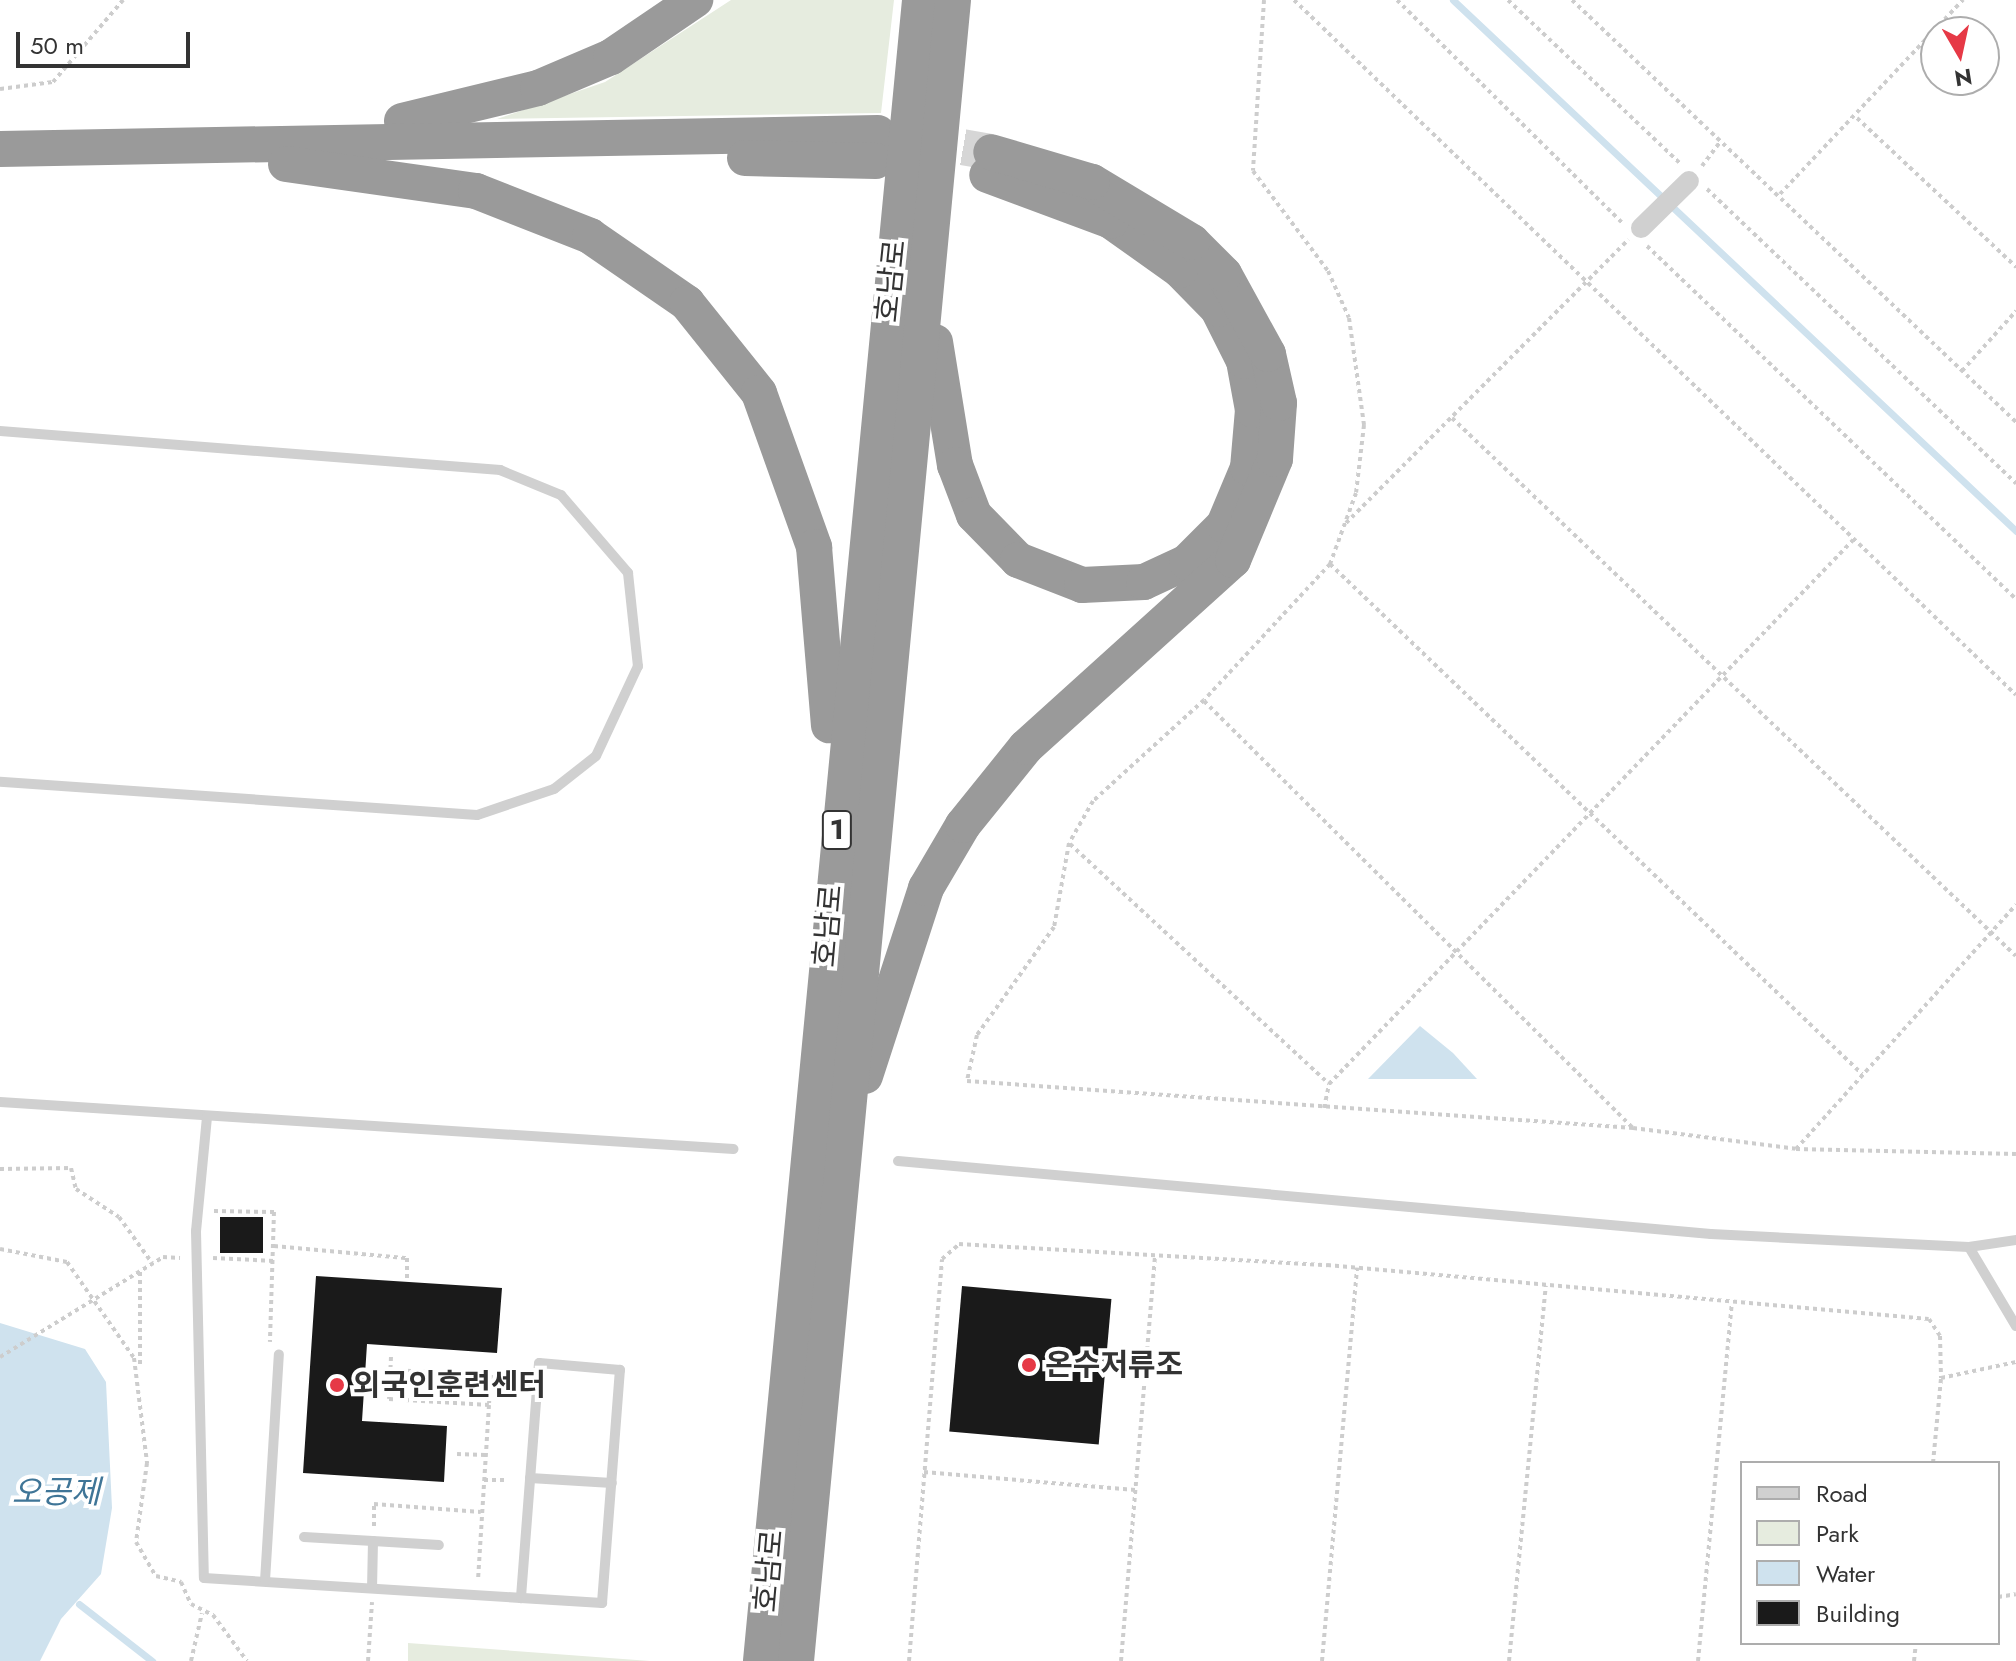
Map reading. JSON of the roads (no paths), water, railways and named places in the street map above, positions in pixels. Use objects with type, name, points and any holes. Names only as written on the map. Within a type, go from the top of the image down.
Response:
[{"type":"highway","points":[[0,171],[280,152],[538,88],[611,57],[695,0]]},
{"type":"highway","name":"호남로","points":[[761,1661],[832,876],[920,0]]},
{"type":"highway","name":"호남로","points":[[796,1661],[833,1234],[953,0]]},
{"type":"highway","points":[[0,149],[680,156],[877,147]]},
{"type":"highway","points":[[280,152],[476,191],[590,236],[687,303],[759,393],[814,547],[826,652],[832,876]]},
{"type":"highway","points":[[833,1234],[861,1089],[926,888],[963,825],[1026,747],[1233,560],[1275,459],[1279,403],[1268,354],[1224,274],[1192,242],[1092,182],[989,164],[1111,221],[1180,270],[1218,309],[1244,361],[1253,410],[1248,468],[1224,525],[1187,562],[1144,582],[1082,585],[1018,560],[974,515],[940,385],[931,237]]},
{"type":"street","points":[[1638,231],[1692,179]]},
{"type":"lane","points":[[0,431],[500,470],[561,495],[628,573],[638,666],[596,756],[554,789],[477,815],[0,782]]},
{"type":"lane","points":[[0,1102],[733,1149]]},
{"type":"lane","points":[[207,1117],[196,1231],[204,1578],[265,1581],[521,1598],[602,1603],[620,1370],[539,1363],[521,1598]]},
{"type":"lane","points":[[898,1161],[1711,1234],[1969,1247],[2016,1240]]},
{"type":"lane","points":[[1969,1247],[2016,1326]]},
{"type":"lane","points":[[265,1581],[279,1354]]},
{"type":"lane","points":[[530,1478],[612,1483]]},
{"type":"lane","points":[[304,1537],[439,1545]]},
{"type":"lane","points":[[372,1588],[373,1541]]},
{"type":"water","points":[[1420,1026],[1453,1053],[1477,1079],[1368,1079]]},
{"type":"water","name":"오공제","points":[[0,1323],[85,1349],[106,1382],[112,1508],[101,1574],[61,1619],[40,1661],[0,1661]]},
{"type":"waterway","points":[[1453,0],[2016,531]]},
{"type":"waterway","points":[[79,1604],[152,1661]]},
{"type":"tunnel","points":[[910,138],[991,152]]},
{"type":"place","name":"온수저류조","points":[[1029,1365]]},
{"type":"place","name":"외국인훈련센터","points":[[337,1385]]}]
